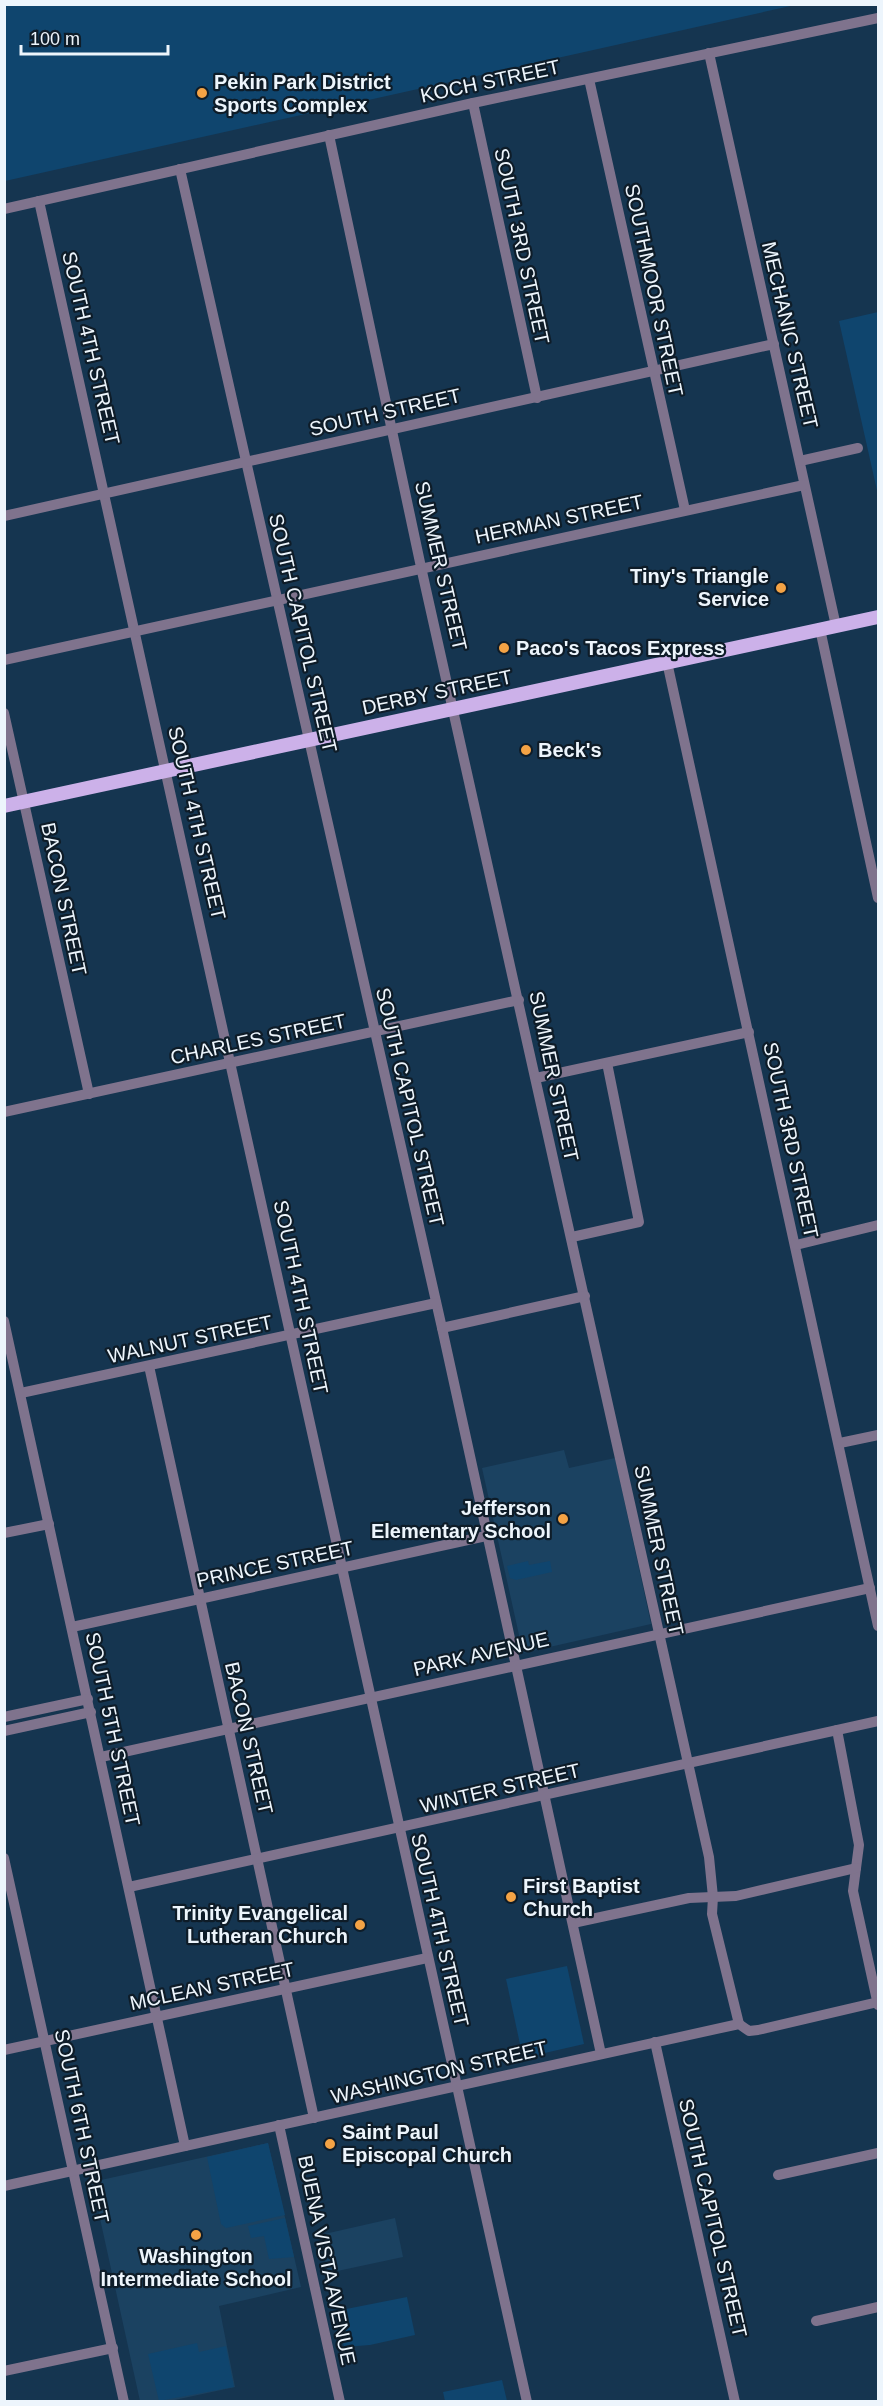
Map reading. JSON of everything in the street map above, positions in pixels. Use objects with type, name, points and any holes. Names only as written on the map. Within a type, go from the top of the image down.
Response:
[{"type":"main road","name":"DERBY STREET","points":[[4,806],[879,617]]},
{"type":"street","name":"KOCH STREET","points":[[4,209],[473,103],[879,18]]},
{"type":"street","name":"MECHANIC STREET","points":[[709,53],[836,626]]},
{"type":"street","name":"SOUTHMOOR STREET","points":[[588,79],[685,510]]},
{"type":"street","name":"SOUTH 3RD STREET","points":[[473,103],[537,398]]},
{"type":"street","name":"SUMMER STREET","points":[[329,135],[422,567],[709,1857],[713,1897],[712,1914],[739,2024]]},
{"type":"street","name":"SOUTH CAPITOL STREET","points":[[180,169],[442,1328],[601,2054]]},
{"type":"street","name":"SOUTH 4TH STREET","points":[[39,201],[344,1568],[427,1958],[527,2402]]},
{"type":"street","name":"SOUTH STREET","points":[[4,516],[774,344]]},
{"type":"street","points":[[800,461],[858,448]]},
{"type":"street","name":"HERMAN STREET","points":[[4,660],[804,485]]},
{"type":"street","points":[[820,630],[879,898]]},
{"type":"street","name":"SOUTH 3RD STREET","points":[[667,662],[879,1626]]},
{"type":"street","name":"BACON STREET","points":[[4,713],[89,1094]]},
{"type":"street","name":"CHARLES STREET","points":[[4,1112],[519,1000]]},
{"type":"street","points":[[536,1078],[749,1032]]},
{"type":"street","points":[[572,1237],[639,1222],[607,1063]]},
{"type":"street","points":[[796,1245],[879,1225]]},
{"type":"street","points":[[442,1328],[585,1296]]},
{"type":"street","name":"WALNUT STREET","points":[[21,1393],[436,1303]]},
{"type":"street","name":"SOUTH 5TH STREET","points":[[4,1321],[185,2146]]},
{"type":"street","name":"BACON STREET","points":[[149,1366],[314,2118]]},
{"type":"street","points":[[840,1443],[879,1435]]},
{"type":"street","points":[[4,1533],[49,1524]]},
{"type":"street","name":"PRINCE STREET","points":[[72,1627],[486,1536]]},
{"type":"street","name":"PARK AVENUE","points":[[101,1757],[870,1588]]},
{"type":"street","points":[[4,1717],[88,1699]]},
{"type":"street","points":[[4,1731],[91,1712]]},
{"type":"street","name":"WINTER STREET","points":[[129,1887],[879,1721]]},
{"type":"street","points":[[837,1730],[859,1838],[853,1891],[878,2003]]},
{"type":"street","name":"SOUTH 6TH STREET","points":[[4,1858],[124,2402]]},
{"type":"street","points":[[573,1923],[689,1898],[736,1896],[856,1868]]},
{"type":"street","name":"MCLEAN STREET","points":[[4,2050],[427,1958]]},
{"type":"street","name":"WASHINGTON STREET","points":[[4,2186],[739,2024],[749,2031],[758,2030],[878,2003]]},
{"type":"street","name":"SOUTH CAPITOL STREET","points":[[655,2042],[735,2402]]},
{"type":"street","name":"BUENA VISTA AVENUE","points":[[279,2125],[340,2402]]},
{"type":"street","points":[[778,2175],[879,2153]]},
{"type":"street","points":[[816,2321],[879,2307]]},
{"type":"street","points":[[4,2371],[113,2348]]},
{"type":"shaded area","name":"Pekin Park District Sports Complex","points":[[5,4],[795,4],[795,5],[5,181]]},
{"type":"shaded area","points":[[878,312],[878,495],[839,321]]},
{"type":"shaded area","points":[[564,1450],[569,1468],[615,1458],[651,1624],[523,1653],[482,1468]]},
{"type":"shaded area","points":[[528,1561],[529,1565],[550,1561],[552,1572],[516,1580],[510,1578],[507,1566]]},
{"type":"shaded area","points":[[567,1966],[584,2044],[523,2058],[506,1979]]},
{"type":"shaded area","name":"Washington Intermediate School","points":[[268,2143],[301,2287],[219,2306],[235,2387],[170,2401],[140,2401],[92,2182]]},
{"type":"shaded area","points":[[268,2143],[285,2215],[226,2228],[221,2224],[207,2157]]},
{"type":"shaded area","points":[[285,2218],[294,2257],[269,2259],[264,2236],[251,2238],[248,2226]]},
{"type":"shaded area","name":"Washington Intermediate School","points":[[395,2218],[403,2257],[328,2273],[320,2235]]},
{"type":"shaded area","points":[[407,2297],[415,2335],[370,2345],[344,2347],[336,2311]]},
{"type":"shaded area","points":[[197,2343],[199,2352],[226,2346],[234,2387],[159,2401],[148,2354]]},
{"type":"shaded area","points":[[502,2380],[507,2401],[445,2401],[443,2392]]},
{"type":"place","name":"Pekin Park District Sports Complex","points":[[202,93]]},
{"type":"place","name":"Tiny's Triangle Service","points":[[781,588]]},
{"type":"place","name":"Paco's Tacos Express","points":[[504,648]]},
{"type":"place","name":"Beck's","points":[[526,750]]},
{"type":"place","name":"Jefferson Elementary School","points":[[563,1519]]},
{"type":"place","name":"First Baptist Church","points":[[511,1897]]},
{"type":"place","name":"Trinity Evangelical Lutheran Church","points":[[360,1925]]},
{"type":"place","name":"Saint Paul Episcopal Church","points":[[330,2144]]},
{"type":"place","name":"Washington Intermediate School","points":[[196,2235]]}]
